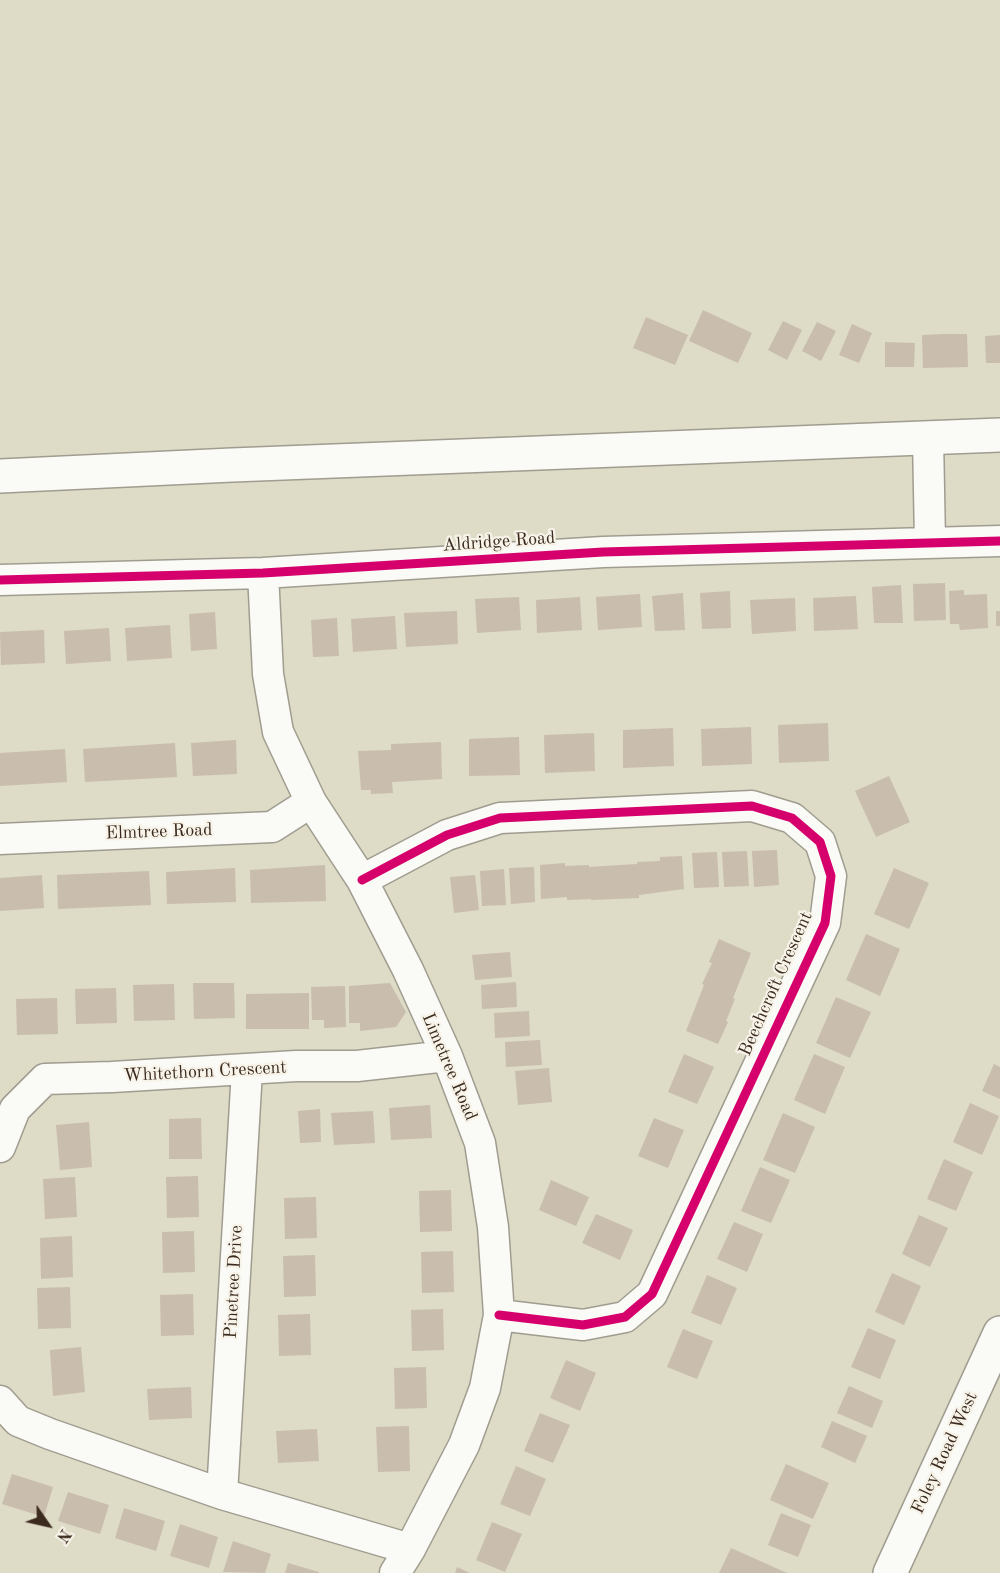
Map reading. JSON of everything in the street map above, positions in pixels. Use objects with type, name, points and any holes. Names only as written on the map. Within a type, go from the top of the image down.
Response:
[{"type":"street","points":[[0,476],[220,465],[1000,435]]},
{"type":"street","points":[[928,438],[930,542]]},
{"type":"street","name":"Aldridge Road","points":[[0,580],[263,573],[603,552],[1000,541]]},
{"type":"street","name":"Limetree Road","points":[[263,573],[268,674],[278,732],[311,802],[362,880],[408,970],[447,1056],[480,1143],[493,1227],[499,1315],[485,1388],[464,1445],[402,1561]]},
{"type":"street","name":"Elmtree Road","points":[[0,839],[272,827],[311,802]]},
{"type":"street","name":"Beechcroft Crescent","points":[[362,880],[447,835],[500,818],[752,806],[792,818],[820,842],[824,853],[831,876],[825,923],[652,1294],[625,1317],[583,1325],[499,1315]]},
{"type":"street","name":"Whitethorn Crescent","points":[[0,1147],[15,1109],[45,1079],[357,1066],[447,1056]]},
{"type":"street","name":"Pinetree Drive","points":[[222,1494],[247,1070]]},
{"type":"street","name":"Foley Road West","points":[[890,1573],[1000,1333]]},
{"type":"street","points":[[0,1401],[18,1421],[402,1561]]},
{"type":"building","points":[[703,310],[752,333],[738,363],[689,341]]},
{"type":"building","points":[[646,317],[688,335],[675,365],[633,348]]},
{"type":"building","points":[[783,321],[802,330],[787,360],[768,350]]},
{"type":"building","points":[[817,322],[836,331],[821,361],[802,351]]},
{"type":"building","points":[[852,324],[872,333],[859,363],[839,355]]},
{"type":"building","points":[[967,334],[968,367],[923,368],[922,335]]},
{"type":"building","points":[[1000,335],[1000,363],[986,363],[985,336]]},
{"type":"building","points":[[885,342],[915,343],[914,367],[885,367]]},
{"type":"building","points":[[945,583],[946,620],[914,621],[913,584]]},
{"type":"building","points":[[901,585],[903,623],[874,623],[872,587]]},
{"type":"building","points":[[964,590],[964,595],[987,594],[988,628],[960,630],[959,624],[950,624],[949,591]]},
{"type":"building","points":[[730,591],[731,628],[702,629],[700,593]]},
{"type":"building","points":[[683,593],[685,630],[655,631],[652,596]]},
{"type":"building","points":[[640,594],[642,627],[598,630],[596,597]]},
{"type":"building","points":[[856,596],[858,629],[814,631],[813,598]]},
{"type":"building","points":[[519,597],[521,630],[477,633],[475,599]]},
{"type":"building","points":[[580,597],[582,630],[537,633],[536,600]]},
{"type":"building","points":[[795,598],[796,631],[752,634],[750,600]]},
{"type":"building","points":[[457,611],[458,644],[406,647],[404,613]]},
{"type":"building","points":[[996,611],[1000,611],[1000,626],[996,626]]},
{"type":"building","points":[[215,612],[217,649],[191,651],[189,614]]},
{"type":"building","points":[[395,616],[397,649],[353,652],[351,619]]},
{"type":"building","points":[[337,618],[339,656],[313,657],[311,620]]},
{"type":"building","points":[[170,625],[172,658],[127,661],[125,628]]},
{"type":"building","points":[[109,628],[111,661],[66,664],[64,631]]},
{"type":"building","points":[[44,630],[45,663],[1,665],[0,632]]},
{"type":"building","points":[[828,723],[829,761],[779,763],[778,725]]},
{"type":"building","points":[[751,727],[752,764],[702,766],[701,729]]},
{"type":"building","points":[[673,728],[674,766],[623,768],[623,730]]},
{"type":"building","points":[[594,733],[595,771],[545,773],[544,735]]},
{"type":"building","points":[[519,737],[520,775],[469,776],[469,739]]},
{"type":"building","points":[[236,740],[237,774],[193,776],[191,743]]},
{"type":"building","points":[[441,742],[442,779],[392,782],[393,793],[371,794],[371,790],[361,790],[358,751],[391,750],[391,744]]},
{"type":"building","points":[[175,743],[177,777],[85,782],[83,749]]},
{"type":"building","points":[[65,749],[67,782],[0,786],[0,753]]},
{"type":"building","points":[[889,776],[910,822],[876,837],[855,791]]},
{"type":"building","points":[[777,850],[779,885],[754,887],[752,851]]},
{"type":"building","points":[[747,851],[749,886],[724,887],[722,852]]},
{"type":"building","points":[[717,852],[719,887],[694,888],[692,853]]},
{"type":"building","points":[[682,856],[684,889],[639,895],[639,898],[541,899],[540,865],[565,863],[565,866],[589,865],[589,867],[637,864],[637,862],[660,861],[660,857]]},
{"type":"building","points":[[325,865],[326,901],[251,903],[250,870]]},
{"type":"building","points":[[534,867],[535,902],[511,904],[509,868]]},
{"type":"building","points":[[235,868],[236,902],[167,904],[166,872]]},
{"type":"building","points":[[894,868],[929,883],[909,929],[874,914]]},
{"type":"building","points":[[504,869],[506,905],[482,906],[480,871]]},
{"type":"building","points":[[149,871],[151,905],[58,909],[57,875]]},
{"type":"building","points":[[42,875],[44,908],[0,911],[0,878]]},
{"type":"building","points":[[475,875],[479,910],[454,913],[450,877]]},
{"type":"building","points":[[866,934],[900,949],[880,996],[846,980]]},
{"type":"building","points":[[719,939],[751,953],[733,998],[735,999],[726,1021],[728,1022],[718,1044],[686,1031]]},
{"type":"building","points":[[510,952],[512,977],[475,980],[472,955]]},
{"type":"building","points":[[516,982],[517,1007],[482,1009],[481,985]]},
{"type":"building","points":[[193,983],[234,983],[235,1018],[194,1019]]},
{"type":"building","points":[[390,983],[406,1012],[396,1027],[360,1031],[360,1023],[349,1023],[349,986]]},
{"type":"building","points":[[174,984],[175,1020],[134,1021],[133,985]]},
{"type":"building","points":[[345,986],[346,1027],[324,1028],[324,1020],[312,1020],[311,987]]},
{"type":"building","points":[[116,988],[117,1023],[76,1024],[75,989]]},
{"type":"building","points":[[309,993],[309,1029],[246,1029],[246,994]]},
{"type":"building","points":[[836,997],[871,1012],[850,1058],[816,1043]]},
{"type":"building","points":[[57,998],[58,1034],[17,1035],[16,999]]},
{"type":"building","points":[[529,1011],[530,1036],[495,1038],[494,1013]]},
{"type":"building","points":[[540,1040],[542,1065],[506,1067],[505,1042]]},
{"type":"building","points":[[684,1054],[714,1067],[697,1104],[668,1092]]},
{"type":"building","points":[[814,1054],[845,1067],[825,1114],[794,1100]]},
{"type":"building","points":[[994,1064],[1000,1067],[1000,1099],[982,1091]]},
{"type":"building","points":[[549,1068],[552,1102],[518,1105],[515,1071]]},
{"type":"building","points":[[970,1103],[999,1116],[982,1155],[953,1142]]},
{"type":"building","points":[[430,1105],[432,1138],[391,1140],[389,1108]]},
{"type":"building","points":[[320,1109],[321,1142],[300,1143],[298,1111]]},
{"type":"building","points":[[373,1111],[375,1143],[334,1145],[331,1113]]},
{"type":"building","points":[[783,1113],[815,1127],[795,1173],[763,1160]]},
{"type":"building","points":[[201,1118],[202,1159],[169,1159],[169,1119]]},
{"type":"building","points":[[654,1118],[684,1130],[668,1168],[638,1156]]},
{"type":"building","points":[[89,1122],[92,1167],[60,1170],[56,1125]]},
{"type":"building","points":[[944,1159],[973,1172],[956,1211],[927,1199]]},
{"type":"building","points":[[760,1167],[790,1180],[771,1223],[741,1211]]},
{"type":"building","points":[[198,1176],[199,1217],[167,1218],[166,1177]]},
{"type":"building","points":[[75,1177],[77,1217],[45,1219],[43,1179]]},
{"type":"building","points":[[551,1180],[589,1197],[576,1226],[539,1210]]},
{"type":"building","points":[[451,1190],[452,1231],[420,1232],[419,1191]]},
{"type":"building","points":[[316,1197],[317,1238],[285,1239],[284,1198]]},
{"type":"building","points":[[596,1214],[633,1230],[620,1260],[582,1243]]},
{"type":"building","points":[[919,1215],[948,1228],[930,1267],[902,1254]]},
{"type":"building","points":[[734,1222],[763,1234],[747,1272],[717,1259]]},
{"type":"building","points":[[194,1231],[195,1272],[163,1273],[162,1232]]},
{"type":"building","points":[[72,1236],[73,1277],[41,1279],[40,1238]]},
{"type":"building","points":[[453,1251],[454,1292],[422,1293],[421,1252]]},
{"type":"building","points":[[315,1255],[316,1296],[284,1297],[283,1256]]},
{"type":"building","points":[[892,1273],[921,1286],[904,1325],[875,1312]]},
{"type":"building","points":[[707,1275],[737,1288],[721,1325],[691,1313]]},
{"type":"building","points":[[70,1287],[71,1328],[38,1329],[37,1288]]},
{"type":"building","points":[[193,1294],[194,1335],[161,1336],[160,1295]]},
{"type":"building","points":[[443,1309],[444,1350],[412,1351],[411,1310]]},
{"type":"building","points":[[310,1314],[311,1355],[279,1356],[278,1315]]},
{"type":"building","points":[[868,1328],[896,1340],[880,1379],[851,1367]]},
{"type":"building","points":[[683,1329],[713,1341],[697,1379],[667,1367]]},
{"type":"building","points":[[81,1347],[85,1392],[53,1396],[50,1350]]},
{"type":"building","points":[[566,1360],[596,1373],[580,1411],[550,1398]]},
{"type":"building","points":[[426,1367],[427,1408],[395,1409],[394,1368]]},
{"type":"building","points":[[849,1386],[883,1401],[872,1428],[837,1413]]},
{"type":"building","points":[[191,1387],[192,1418],[149,1420],[147,1389]]},
{"type":"building","points":[[540,1413],[570,1425],[553,1463],[524,1451]]},
{"type":"building","points":[[832,1421],[867,1436],[855,1463],[821,1447]]},
{"type":"building","points":[[409,1426],[410,1471],[378,1472],[376,1427]]},
{"type":"building","points":[[317,1429],[319,1461],[278,1463],[276,1431]]},
{"type":"building","points":[[786,1464],[829,1483],[813,1519],[770,1500]]},
{"type":"building","points":[[516,1466],[546,1479],[530,1516],[500,1504]]},
{"type":"building","points":[[12,1474],[53,1487],[44,1517],[2,1504]]},
{"type":"building","points":[[68,1492],[109,1505],[100,1534],[58,1521]]},
{"type":"building","points":[[124,1508],[165,1521],[156,1551],[115,1538]]},
{"type":"building","points":[[781,1513],[811,1525],[798,1557],[768,1545]]},
{"type":"building","points":[[492,1522],[522,1534],[505,1572],[476,1560]]},
{"type":"building","points":[[180,1524],[218,1537],[209,1568],[170,1556]]},
{"type":"building","points":[[233,1541],[271,1554],[265,1573],[223,1572]]},
{"type":"building","points":[[731,1548],[787,1573],[719,1573]]},
{"type":"building","points":[[288,1563],[319,1572],[319,1573],[285,1573]]},
{"type":"building","points":[[457,1567],[470,1573],[455,1573]]},
{"type":"cycle path","points":[[0,580],[263,573],[603,552],[1000,541]]},
{"type":"cycle path","points":[[362,880],[447,835],[500,818],[752,806],[792,818],[820,842],[831,876],[825,923],[652,1294],[625,1317],[583,1325],[499,1315]]}]
